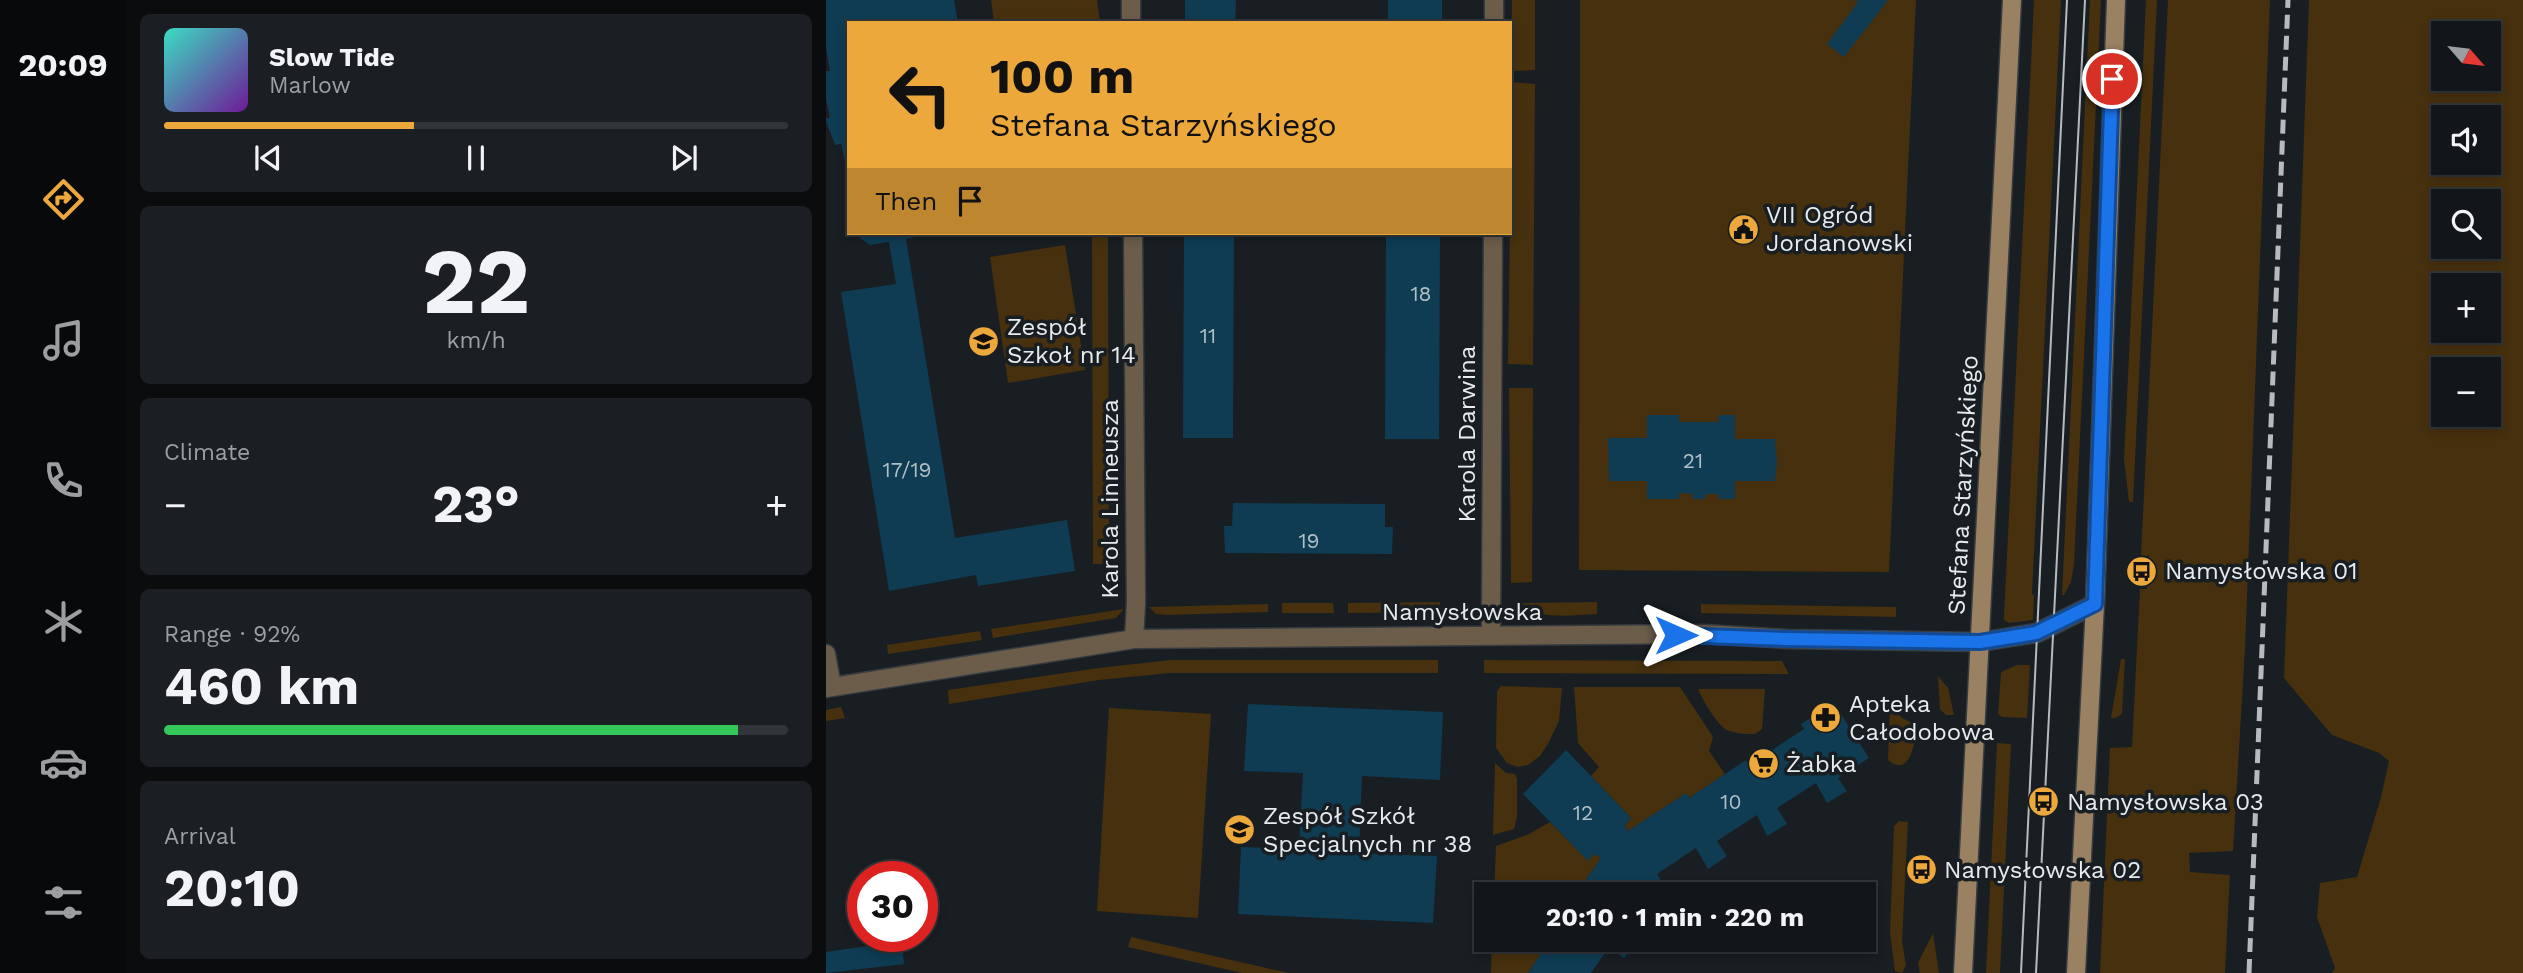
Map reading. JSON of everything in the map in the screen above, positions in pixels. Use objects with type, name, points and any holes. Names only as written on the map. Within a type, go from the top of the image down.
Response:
[{"type":"main road","name":"Stefana Starzyńskiego","points":[[1963,973],[2012,0]]},
{"type":"main road","points":[[2076,973],[2095,604],[2116,0]]},
{"type":"street","points":[[1131,0],[1131,21]]},
{"type":"street","points":[[1494,0],[1494,21]]},
{"type":"street","name":"Karola Linneusza","points":[[1133,235],[1134,639]]},
{"type":"street","name":"Karola Darwina","points":[[1491,636],[1493,235]]},
{"type":"street","name":"Namysłowska","points":[[829,687],[1134,639],[1703,634],[1787,639],[1980,642],[2036,633],[2095,604]]},
{"type":"street","points":[[826,654],[829,687]]},
{"type":"shaded area","points":[[991,0],[1097,0],[1100,21],[994,21]]},
{"type":"shaded area","points":[[1512,0],[1535,0],[1535,70],[1512,71]]},
{"type":"shaded area","name":"VII Ogród Jordanowski","points":[[1580,0],[1916,0],[1889,572],[1579,570]]},
{"type":"shaded area","points":[[2034,0],[2061,0],[2032,594],[2033,620],[2009,623],[2004,617]]},
{"type":"shaded area","points":[[2090,0],[2101,0],[2074,564],[2071,582],[2062,595]]},
{"type":"shaded area","points":[[2146,0],[2157,0],[2133,502],[2129,502],[2124,459]]},
{"type":"shaded area","points":[[2168,0],[2270,0],[2245,649],[2233,851],[2189,853],[2190,872],[2230,875],[2225,973],[2100,973],[2110,748],[2132,747],[2140,589],[2147,589],[2149,556],[2141,555]]},
{"type":"shaded area","points":[[2309,0],[2523,0],[2523,973],[2332,973],[2335,968],[2317,917],[2320,883],[2357,877],[2389,761],[2379,753],[2332,735],[2284,678]]},
{"type":"shaded area","points":[[1512,82],[1535,84],[1533,365],[1508,364],[1510,235],[1512,235]]},
{"type":"shaded area","points":[[1092,235],[1108,235],[1109,564],[1093,564]]},
{"type":"shaded area","points":[[1065,245],[1085,370],[1008,383],[990,257]]},
{"type":"shaded area","points":[[1509,388],[1533,388],[1532,582],[1511,583]]},
{"type":"shaded area","points":[[1440,602],[1440,612],[1348,613],[1348,603]]},
{"type":"shaded area","points":[[1597,602],[1597,614],[1566,616],[1546,615],[1527,609],[1519,603]]},
{"type":"shaded area","points":[[1282,603],[1333,603],[1334,613],[1282,613]]},
{"type":"shaded area","points":[[1268,604],[1268,612],[1167,615],[1156,614],[1149,607]]},
{"type":"shaded area","points":[[1701,604],[1896,607],[1896,617],[1701,613]]},
{"type":"shaded area","points":[[1124,609],[1116,618],[993,638],[991,629]]},
{"type":"shaded area","points":[[980,631],[982,640],[888,654],[887,645]]},
{"type":"shaded area","points":[[2121,659],[2125,659],[2122,714],[2111,718]]},
{"type":"shaded area","points":[[1170,660],[1438,660],[1438,673],[1170,673],[1099,680],[949,704],[948,690]]},
{"type":"shaded area","points":[[1484,660],[1782,661],[1789,674],[1484,673]]},
{"type":"shaded area","points":[[2017,665],[2030,665],[2027,718],[2002,717],[1998,714],[2001,672]]},
{"type":"shaded area","points":[[1938,676],[1948,688],[1954,715],[1946,715],[1940,709]]},
{"type":"shaded area","points":[[1501,686],[1562,688],[1559,721],[1540,756],[1528,765],[1518,767],[1507,763],[1496,748],[1497,691]]},
{"type":"shaded area","points":[[1574,687],[1680,687],[1713,737],[1709,751],[1725,774],[1689,798],[1685,794],[1628,831],[1625,825],[1631,818],[1591,776],[1599,767],[1578,743]]},
{"type":"shaded area","points":[[1698,689],[1765,689],[1762,729],[1755,734],[1727,730],[1714,717]]},
{"type":"shaded area","points":[[1890,705],[1902,718],[1917,727],[1910,756],[1902,765],[1895,765],[1888,760]]},
{"type":"shaded area","points":[[841,707],[845,718],[826,721],[826,710]]},
{"type":"shaded area","points":[[1109,708],[1211,714],[1198,918],[1097,911]]},
{"type":"shaded area","points":[[1997,743],[2011,744],[2000,973],[1986,973]]},
{"type":"shaded area","points":[[1495,763],[1506,773],[1515,774],[1517,817],[1514,829],[1493,835]]},
{"type":"shaded area","points":[[1899,821],[1908,822],[1902,941],[1906,965],[1902,973],[1895,971],[1890,932],[1894,826]]},
{"type":"shaded area","points":[[1550,822],[1588,860],[1594,854],[1601,858],[1584,882],[1494,882],[1496,846],[1527,835]]},
{"type":"shaded area","points":[[1933,933],[1939,973],[1920,973],[1918,963]]},
{"type":"shaded area","points":[[1131,937],[1289,973],[1242,973],[1128,947]]},
{"type":"shaded area","points":[[1492,952],[1542,952],[1528,973],[1491,973]]},
{"type":"building","points":[[826,0],[954,0],[958,21],[847,21],[847,172],[841,144],[835,145],[826,121],[826,118],[830,118],[826,99],[826,71],[830,71],[826,48]]},
{"type":"building","points":[[1185,0],[1236,0],[1235,21],[1185,21]]},
{"type":"building","points":[[1388,0],[1442,0],[1442,21],[1388,21]]},
{"type":"building","points":[[1855,0],[1888,0],[1844,57],[1827,44],[1858,2]]},
{"type":"building","points":[[856,235],[925,235],[906,239],[955,538],[1067,520],[1075,571],[978,586],[976,575],[889,591],[841,292],[896,284],[889,242],[870,245]]},
{"type":"building","points":[[1184,235],[1234,235],[1233,438],[1183,438]]},
{"type":"building","points":[[1386,235],[1440,235],[1439,439],[1385,439]]},
{"type":"building","points":[[1647,415],[1679,415],[1679,422],[1718,422],[1719,415],[1735,415],[1735,439],[1775,439],[1775,481],[1735,481],[1735,499],[1719,499],[1718,494],[1705,494],[1705,499],[1692,499],[1693,494],[1679,493],[1679,499],[1647,499],[1647,481],[1609,481],[1608,438],[1647,438]]},
{"type":"building","points":[[1233,503],[1385,504],[1385,527],[1393,527],[1392,554],[1225,553],[1224,526],[1232,526]]},
{"type":"building","points":[[1834,703],[1869,758],[1838,778],[1847,791],[1827,803],[1816,783],[1777,808],[1787,824],[1767,836],[1757,815],[1717,841],[1727,856],[1708,869],[1696,848],[1657,874],[1662,882],[1584,882],[1601,858],[1594,854],[1588,861],[1523,794],[1566,750],[1631,818],[1625,825],[1628,831],[1686,793],[1689,798],[1746,760],[1749,765],[1804,729],[1801,724]]},
{"type":"building","points":[[1248,704],[1443,712],[1440,780],[1362,776],[1359,853],[1437,856],[1433,923],[1238,914],[1241,847],[1299,849],[1303,773],[1244,771]]},
{"type":"building","points":[[847,949],[847,952],[903,952],[904,964],[826,973],[826,952]]},
{"type":"building","points":[[1542,952],[1606,952],[1591,973],[1528,973]]},
{"type":"building","points":[[1616,952],[1628,952],[1624,958]]},
{"type":"tram line","points":[[2021,973],[2067,0]]},
{"type":"tram line","points":[[2036,973],[2085,0]]},
{"type":"railway","points":[[2249,973],[2288,0]]},
{"type":"place","name":"VII Ogród Jordanowski","points":[[1743,229]]},
{"type":"place","name":"Zespół Szkoł nr 14","points":[[984,341]]},
{"type":"place","name":"Namysłowska 01","points":[[2142,571]]},
{"type":"place","name":"Apteka Całodobowa","points":[[1826,718]]},
{"type":"place","name":"Żabka","points":[[1763,764]]},
{"type":"place","name":"Namysłowska 03","points":[[2044,802]]},
{"type":"place","name":"Zespół Szkół Specjalnych nr 38","points":[[1240,830]]},
{"type":"place","name":"Namysłowska 02","points":[[1921,870]]},
{"type":"route","points":[[1676,635],[1980,642],[2036,633],[2095,604],[2112,79]]}]
